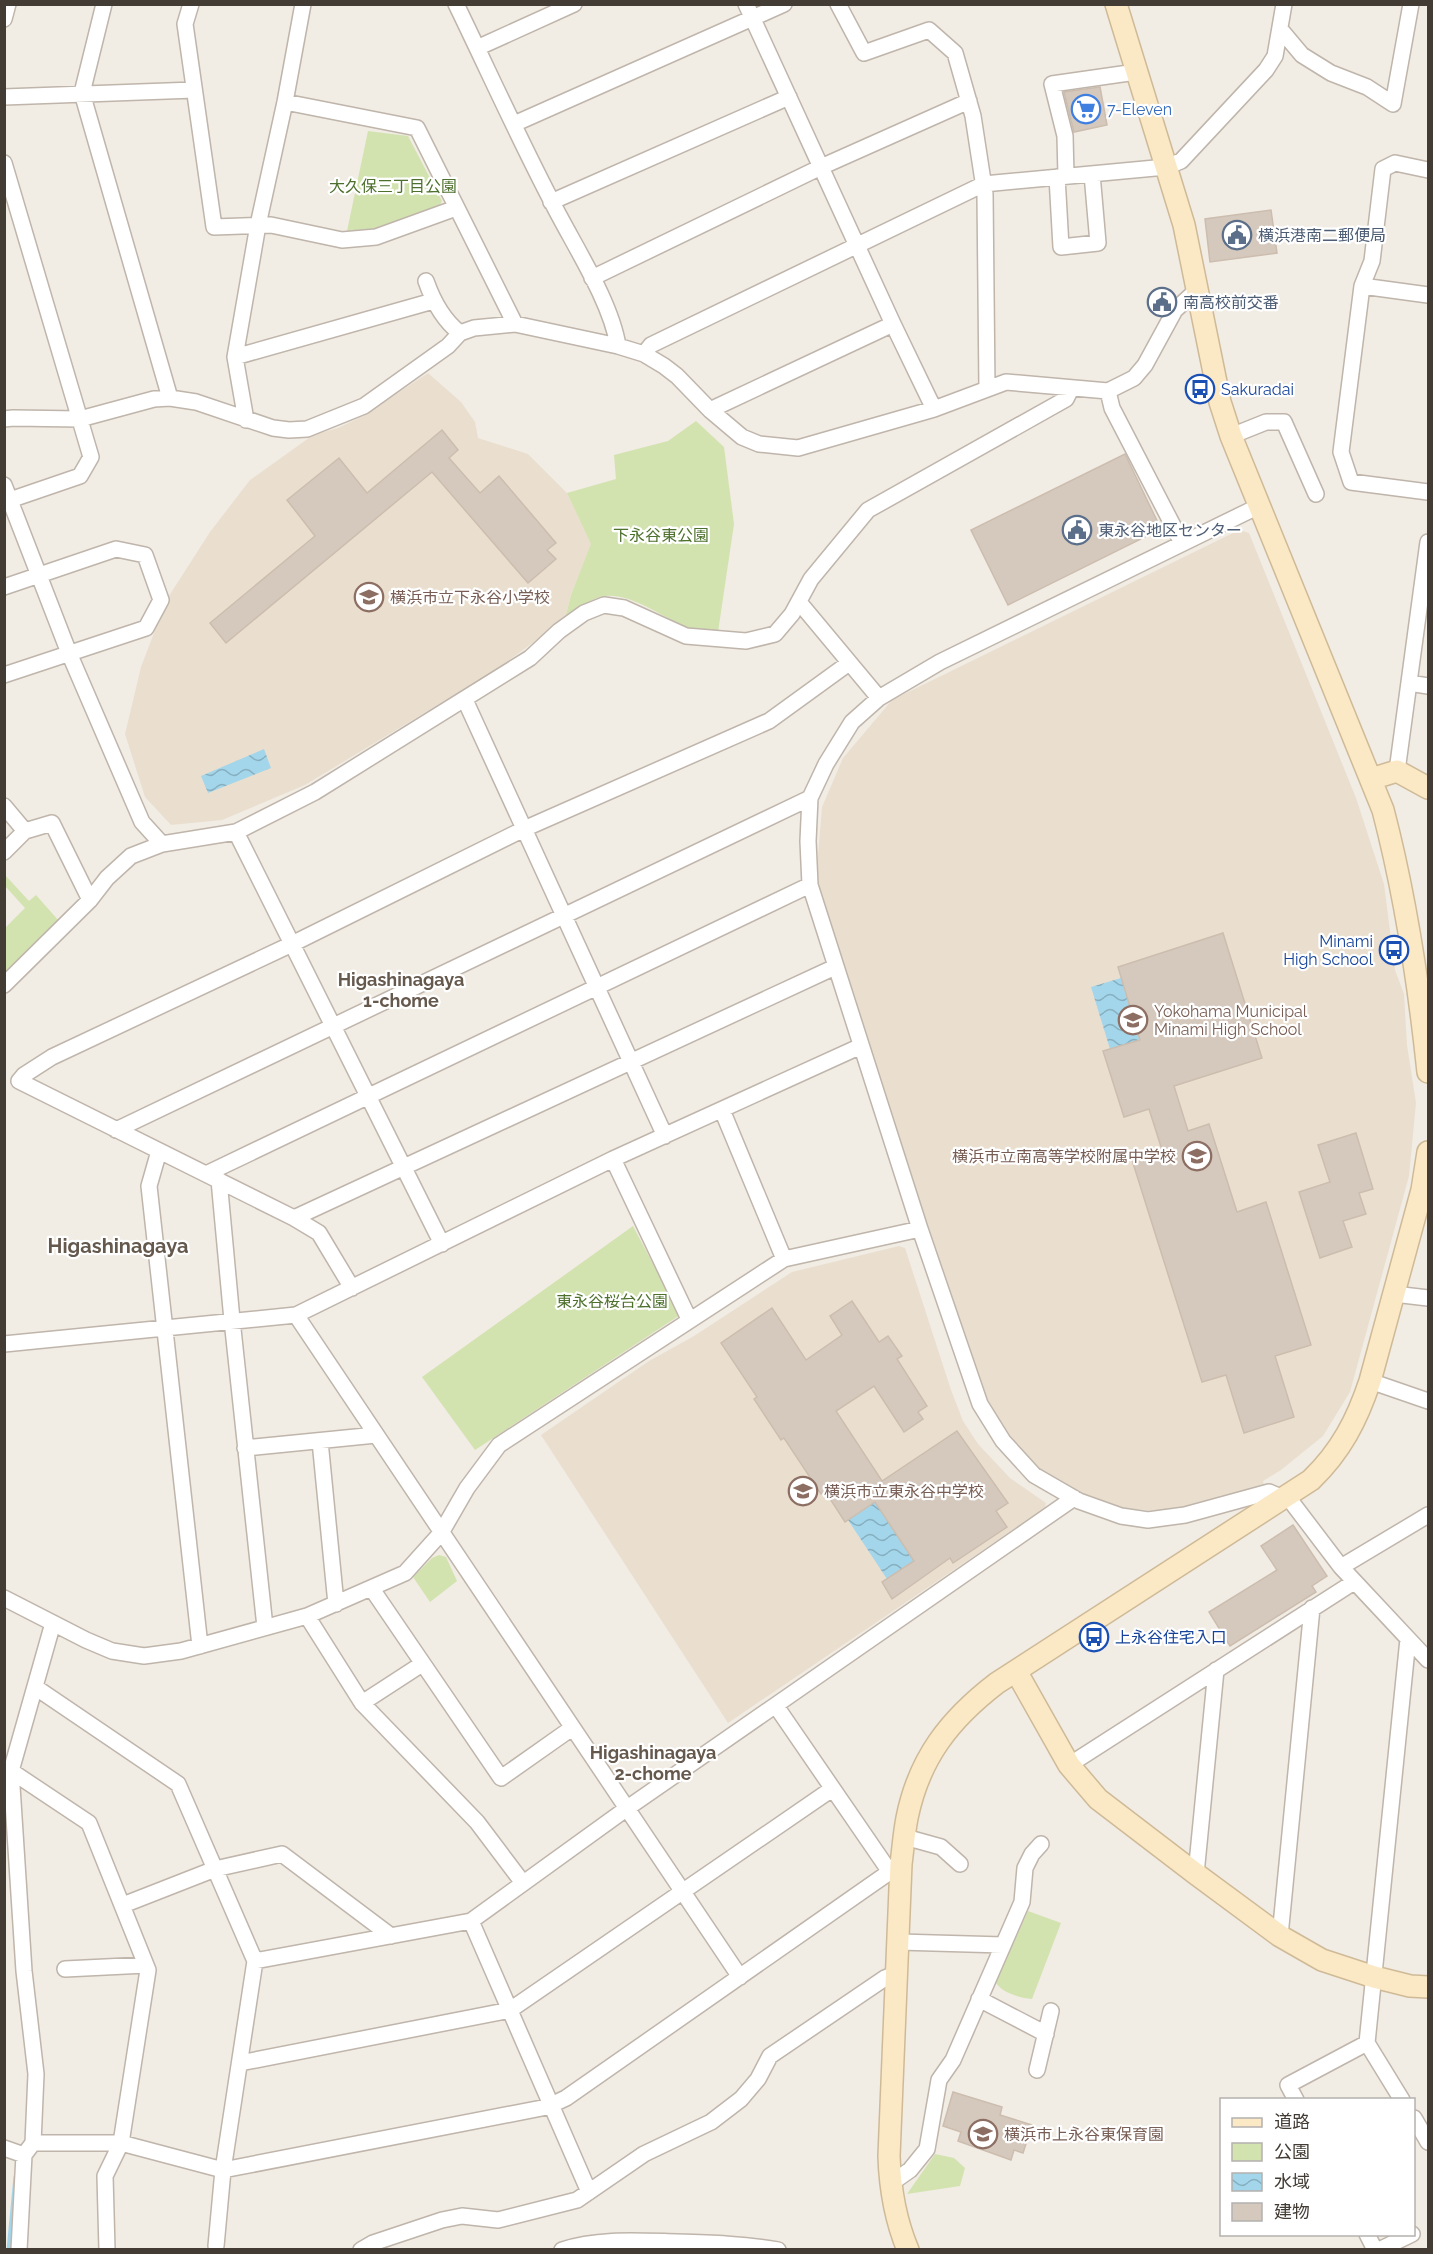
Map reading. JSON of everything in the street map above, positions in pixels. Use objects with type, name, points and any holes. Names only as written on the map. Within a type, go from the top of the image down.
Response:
[{"type":"street","points":[[4,19],[8,4]]},
{"type":"street","points":[[104,4],[82,93],[170,398]]},
{"type":"street","points":[[191,4],[185,24],[214,227],[271,225],[342,240],[376,237],[456,208]]},
{"type":"street","points":[[246,420],[235,357],[258,225],[285,102],[303,4]]},
{"type":"street","points":[[456,4],[551,202],[592,278],[616,329],[618,346]]},
{"type":"street","points":[[477,48],[574,4]]},
{"type":"street","points":[[514,124],[750,11],[784,4]]},
{"type":"street","points":[[838,4],[864,53],[929,30],[956,53],[969,101],[984,184],[987,388]]},
{"type":"street","points":[[1116,4],[1184,225],[1220,402],[1231,436],[1383,810],[1393,849],[1417,984],[1428,1072]]},
{"type":"street","points":[[644,354],[651,345],[984,184],[1166,167],[1181,161],[1266,70],[1275,56],[1284,4]]},
{"type":"street","points":[[1281,30],[1302,55],[1331,73],[1367,87],[1393,104],[1411,4]]},
{"type":"street","points":[[750,11],[933,408]]},
{"type":"street","points":[[1092,174],[1098,243],[1061,247],[1065,136],[1053,84],[1136,72]]},
{"type":"street","points":[[4,97],[194,90]]},
{"type":"street","points":[[551,202],[789,97]]},
{"type":"street","points":[[592,278],[822,167],[969,101]]},
{"type":"street","points":[[285,102],[417,128],[515,324]]},
{"type":"street","points":[[4,163],[91,457],[80,476],[7,501]]},
{"type":"street","points":[[1428,170],[1395,163],[1383,169],[1372,261],[1362,286],[1341,452],[1351,482],[1428,492]]},
{"type":"street","points":[[426,281],[434,301],[450,325],[460,333]]},
{"type":"street","points":[[1362,286],[1428,295]]},
{"type":"street","points":[[4,420],[13,418],[80,419],[154,399],[183,398],[273,428],[307,429],[364,406],[448,346],[460,333],[501,323],[618,346],[644,354],[677,376],[710,410],[742,437],[759,444],[798,448],[933,408],[1006,382],[1108,391],[1134,378],[1145,365],[1175,310],[1197,290]]},
{"type":"street","points":[[235,357],[434,301]]},
{"type":"street","points":[[710,410],[893,324]]},
{"type":"street","points":[[4,986],[131,856],[162,844],[236,832],[315,792],[530,658],[559,631],[584,613],[604,605],[624,608],[686,636],[746,641],[775,634],[792,614],[811,579],[868,510],[1066,399],[1071,389]]},
{"type":"street","points":[[1108,391],[1112,408],[1182,543]]},
{"type":"street","points":[[1231,436],[1266,422],[1284,423],[1316,494]]},
{"type":"street","points":[[4,485],[7,501],[69,653],[142,822],[162,844]]},
{"type":"street","points":[[1259,506],[948,658],[879,698],[852,722],[826,764],[810,798],[808,841],[810,885],[920,1229],[980,1404],[1003,1441],[1034,1475],[1074,1498],[1120,1516],[1148,1520],[1185,1515],[1269,1492],[1285,1497],[1354,1582],[1428,1660]]},
{"type":"street","points":[[1397,771],[1428,542]]},
{"type":"street","points":[[4,587],[116,549],[145,555],[161,600],[146,628],[4,675]]},
{"type":"street","points":[[799,602],[879,698]]},
{"type":"street","points":[[352,1288],[319,1233],[294,1218],[19,1081],[24,1075],[52,1057],[292,944],[524,829],[769,721],[849,663]]},
{"type":"street","points":[[1409,683],[1428,686]]},
{"type":"street","points":[[465,700],[665,1136]]},
{"type":"street","points":[[1371,778],[1397,771],[1428,788]]},
{"type":"street","points":[[116,1130],[810,798]]},
{"type":"street","points":[[4,806],[25,831]]},
{"type":"street","points":[[4,852],[25,831],[52,823],[90,900]]},
{"type":"street","points":[[236,832],[442,1244]]},
{"type":"street","points":[[213,1177],[368,1097],[810,885]]},
{"type":"street","points":[[294,1218],[835,967]]},
{"type":"street","points":[[4,1344],[296,1315],[613,1159],[861,1046]]},
{"type":"street","points":[[722,1110],[784,1259]]},
{"type":"street","points":[[159,1151],[149,1186],[200,1646]]},
{"type":"street","points":[[908,2250],[895,2214],[890,2184],[889,2156],[899,1942],[896,1868],[907,1818],[925,1765],[938,1740],[955,1719],[976,1700],[1016,1671],[1311,1480],[1330,1462],[1360,1412],[1370,1381],[1425,1190],[1428,1152]]},
{"type":"street","points":[[613,1159],[689,1319]]},
{"type":"street","points":[[213,1177],[265,1627]]},
{"type":"street","points":[[4,1598],[112,1651],[144,1656],[181,1651],[307,1616],[405,1573],[441,1533],[467,1488],[499,1445],[784,1259],[920,1229]]},
{"type":"street","points":[[1394,1294],[1428,1298]]},
{"type":"street","points":[[296,1315],[740,1977]]},
{"type":"street","points":[[1370,1381],[1428,1401]]},
{"type":"street","points":[[246,1448],[376,1435]]},
{"type":"street","points":[[320,1441],[336,1604]]},
{"type":"street","points":[[255,1961],[471,1921],[626,1809],[1074,1498]]},
{"type":"street","points":[[1341,1567],[1428,1515]]},
{"type":"street","points":[[1069,1765],[1354,1582]]},
{"type":"street","points":[[372,1589],[501,1778],[572,1728]]},
{"type":"street","points":[[1280,1936],[1312,1608]]},
{"type":"street","points":[[307,1616],[362,1703],[477,1822],[523,1883]]},
{"type":"street","points":[[19,2250],[36,2074],[30,1971],[8,1770],[53,1623]]},
{"type":"street","points":[[1401,2098],[1367,2043],[1408,1640]]},
{"type":"street","points":[[362,1703],[422,1664]]},
{"type":"street","points":[[1196,1874],[1216,1670]]},
{"type":"street","points":[[1016,1671],[1069,1765],[1098,1799],[1280,1936],[1322,1960],[1374,1977],[1428,1988]]},
{"type":"street","points":[[34,1687],[178,1784],[255,1961],[223,2170],[216,2246]]},
{"type":"street","points":[[776,1706],[832,1789],[896,1868]]},
{"type":"street","points":[[8,1770],[89,1823],[148,1970],[121,2143],[105,2176],[106,2250]]},
{"type":"street","points":[[240,2063],[510,2010],[832,1789]]},
{"type":"street","points":[[904,1837],[941,1847],[960,1864]]},
{"type":"street","points":[[890,2184],[910,2170],[927,2149],[939,2080],[953,2060],[1022,1902],[1025,1868],[1032,1854],[1041,1844]]},
{"type":"street","points":[[123,1905],[215,1869],[282,1854],[391,1936]]},
{"type":"street","points":[[4,2148],[28,2149],[121,2143],[223,2170],[552,2105],[566,2098],[896,1868]]},
{"type":"street","points":[[471,1921],[589,2192]]},
{"type":"street","points":[[899,1942],[1003,1945]]},
{"type":"street","points":[[64,1970],[146,1965]]},
{"type":"street","points":[[361,2250],[373,2243],[442,2220],[462,2216],[498,2220],[577,2200],[644,2154],[711,2122],[741,2099],[758,2079],[770,2056],[885,1978],[898,1973]]},
{"type":"street","points":[[979,1999],[1046,2034]]},
{"type":"street","points":[[1038,2070],[1051,2012]]},
{"type":"street","points":[[1295,2098],[1288,2085],[1367,2043]]},
{"type":"street","points":[[1415,2121],[1428,2142]]},
{"type":"street","points":[[1368,2236],[1377,2250],[1408,2236]]},
{"type":"street","points":[[562,2250],[572,2246],[629,2241],[747,2245],[778,2250]]},
{"type":"shaded area","name":"横浜市立下永谷小学校","points":[[428,373],[461,402],[475,422],[478,438],[528,454],[567,493],[592,544],[571,595],[565,619],[497,669],[305,785],[222,820],[171,825],[145,797],[125,734],[141,667],[167,599],[210,532],[250,480],[313,435],[338,428],[363,416]]},
{"type":"shaded area","name":"Yokohama Municipal Minami High School","points":[[1239,530],[1249,533],[1356,798],[1384,884],[1395,970],[1404,994],[1407,1045],[1416,1103],[1409,1176],[1350,1392],[1323,1436],[1281,1470],[1263,1481],[1264,1485],[1172,1512],[1120,1508],[1064,1487],[1025,1463],[973,1385],[816,880],[822,807],[843,758],[892,700]]},
{"type":"shaded area","name":"横浜市立東永谷中学校","points":[[899,1246],[905,1248],[963,1421],[978,1444],[1010,1478],[1046,1503],[1045,1508],[728,1723],[541,1435],[649,1361],[694,1336],[792,1272]]},
{"type":"green space","name":"大久保三丁目公園","points":[[368,131],[408,136],[442,201],[437,210],[372,230],[347,231]]},
{"type":"green space","name":"下永谷東公園","points":[[696,421],[724,447],[734,524],[718,632],[690,629],[633,601],[610,596],[591,601],[565,619],[571,595],[591,544],[567,493],[616,479],[614,455],[668,441]]},
{"type":"green space","points":[[5,875],[29,901],[36,895],[59,921],[5,972],[5,928],[25,908],[5,886]]},
{"type":"green space","name":"東永谷桜台公園","points":[[633,1226],[680,1315],[475,1450],[422,1377]]},
{"type":"green space","points":[[439,1555],[446,1557],[457,1581],[430,1602],[413,1577],[432,1558]]},
{"type":"green space","points":[[1028,1911],[1061,1923],[1032,1999],[1003,1990],[996,1983]]},
{"type":"green space","points":[[935,2154],[954,2158],[965,2168],[960,2186],[907,2194]]},
{"type":"water","points":[[264,749],[271,768],[208,793],[201,776]]},
{"type":"water","points":[[1121,978],[1140,1040],[1110,1049],[1091,987]]},
{"type":"water","points":[[875,1502],[914,1561],[887,1579],[848,1520]]},
{"type":"building","points":[[1100,87],[1107,125],[1074,132],[1064,92]]},
{"type":"building","points":[[1271,210],[1277,253],[1210,262],[1205,219]]},
{"type":"building","name":"南高校前交番","points":[[1158,292],[1172,299],[1163,312],[1151,305]]},
{"type":"building","points":[[442,430],[458,450],[449,458],[480,493],[499,476],[556,543],[547,550],[556,559],[528,583],[432,472],[226,643],[210,623],[315,536],[287,500],[339,458],[367,493]]},
{"type":"building","points":[[1125,454],[1161,529],[1008,605],[971,530]]},
{"type":"building","points":[[1223,933],[1262,1058],[1174,1086],[1188,1131],[1209,1124],[1237,1212],[1266,1202],[1311,1345],[1275,1356],[1294,1417],[1244,1433],[1226,1375],[1202,1382],[1132,1160],[1162,1150],[1149,1109],[1124,1117],[1103,1051],[1140,1040],[1118,967]]},
{"type":"building","points":[[1356,1133],[1373,1189],[1359,1193],[1366,1214],[1343,1221],[1352,1247],[1320,1258],[1299,1192],[1330,1182],[1318,1145]]},
{"type":"building","points":[[852,1301],[879,1342],[888,1336],[902,1356],[897,1359],[927,1406],[918,1412],[923,1419],[904,1432],[874,1386],[836,1411],[882,1481],[957,1431],[1008,1503],[996,1511],[1007,1527],[953,1563],[950,1558],[892,1599],[882,1582],[914,1561],[875,1502],[845,1522],[825,1491],[821,1494],[784,1438],[781,1440],[754,1399],[757,1397],[721,1343],[772,1308],[806,1360],[842,1335],[830,1316]]},
{"type":"building","points":[[1293,1525],[1327,1576],[1312,1586],[1316,1592],[1230,1646],[1209,1612],[1277,1570],[1261,1546]]},
{"type":"building","points":[[953,2092],[1002,2107],[1000,2115],[1032,2125],[1023,2153],[1014,2150],[1011,2160],[958,2141],[961,2132],[943,2126]]},
{"type":"waterway","points":[[9,2250],[16,2177]]},
{"type":"place","name":"7-Eleven","points":[[1086,109]]},
{"type":"place","name":"横浜港南二郵便局","points":[[1237,235]]},
{"type":"place","name":"南高校前交番","points":[[1162,302]]},
{"type":"place","name":"Sakuradai","points":[[1200,389]]},
{"type":"place","name":"東永谷地区センター","points":[[1077,530]]},
{"type":"place","name":"横浜市立下永谷小学校","points":[[369,597]]},
{"type":"place","name":"Minami High School","points":[[1394,950]]},
{"type":"place","name":"Yokohama Municipal Minami High School","points":[[1133,1020]]},
{"type":"place","name":"横浜市立南高等学校附属中学校","points":[[1197,1156]]},
{"type":"place","name":"横浜市立東永谷中学校","points":[[803,1491]]},
{"type":"place","name":"上永谷住宅入口","points":[[1094,1637]]},
{"type":"place","name":"横浜市上永谷東保育園","points":[[983,2134]]},
{"type":"district","name":"Higashinagaya 1-chome","points":[[401,989]]},
{"type":"district","name":"Higashinagaya","points":[[118,1246]]},
{"type":"district","name":"Higashinagaya 2-chome","points":[[653,1762]]}]
